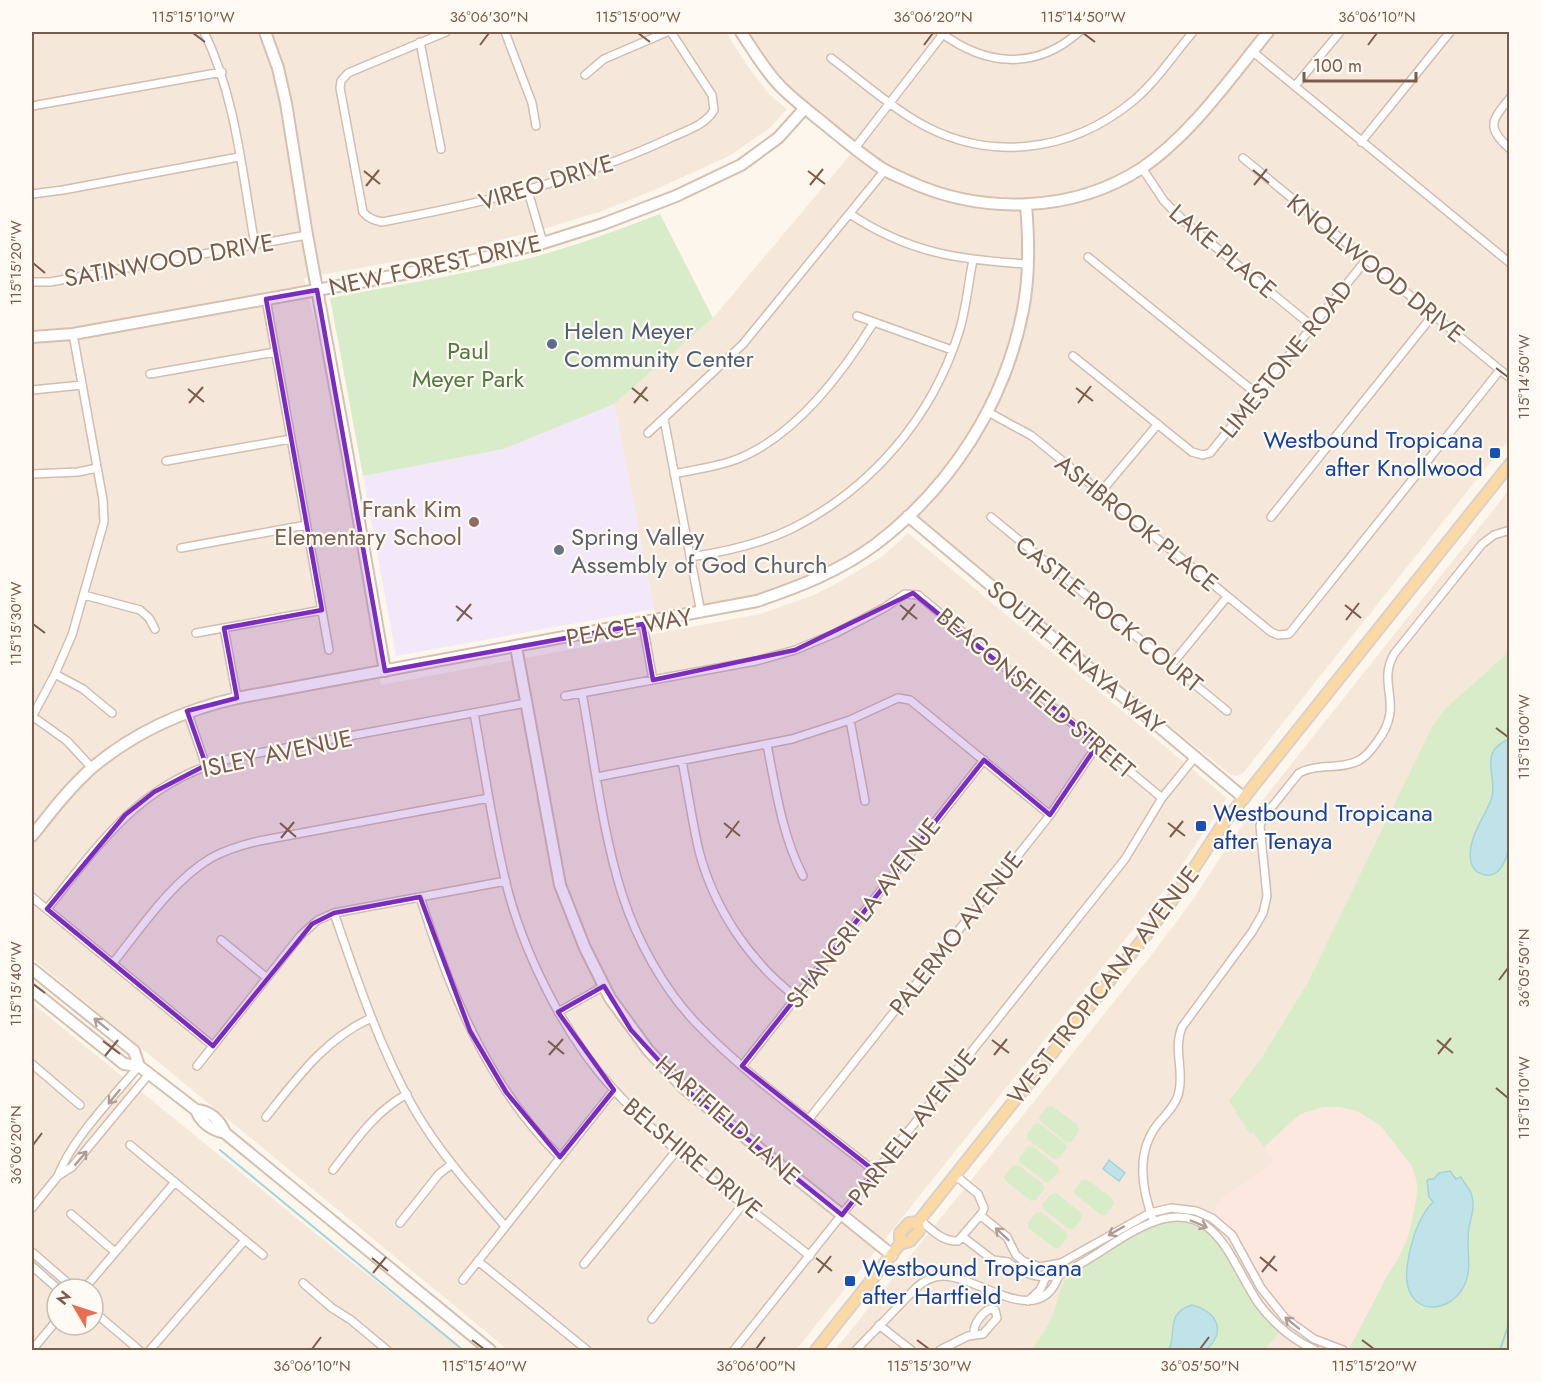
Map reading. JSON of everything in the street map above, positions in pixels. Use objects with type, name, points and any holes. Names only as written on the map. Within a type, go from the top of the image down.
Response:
[{"type":"main road","name":"WEST TROPICANA AVENUE","points":[[816,1350],[900,1244],[910,1241],[919,1231],[919,1221],[1146,935],[1179,891],[1223,824],[1509,464]]},
{"type":"street","points":[[204,32],[222,72],[255,245]]},
{"type":"street","points":[[265,32],[278,68],[286,103],[307,235],[385,671]]},
{"type":"street","points":[[441,149],[420,42],[446,32]]},
{"type":"street","points":[[505,32],[532,103],[536,126]]},
{"type":"street","points":[[585,75],[604,59],[669,32]]},
{"type":"street","name":"VIREO DRIVE","points":[[420,42],[348,73],[341,81],[339,88],[363,212],[368,217],[382,222],[472,205],[582,175],[704,122],[714,110],[712,95],[669,32]]},
{"type":"street","points":[[741,32],[780,86],[885,170],[930,192],[999,205],[1026,205],[1080,195],[1114,183],[1142,168],[1185,133],[1268,32]]},
{"type":"street","points":[[855,148],[941,33],[980,55],[1006,60],[1037,57],[1066,43],[1079,32]]},
{"type":"street","points":[[831,58],[889,103],[917,121],[954,138],[974,144],[1012,148],[1056,142],[1105,122],[1135,100],[1193,32]]},
{"type":"street","points":[[1295,86],[1340,32]]},
{"type":"street","points":[[1361,142],[1450,32]]},
{"type":"street","points":[[1252,51],[1509,263]]},
{"type":"street","points":[[32,106],[222,72]]},
{"type":"street","points":[[1509,98],[1495,116],[1492,125],[1495,134],[1509,149]]},
{"type":"street","name":"NEW FOREST DRIVE","points":[[32,337],[73,334],[317,290],[462,263],[543,243],[603,224],[676,196],[741,165],[778,138],[805,108]]},
{"type":"street","points":[[32,194],[240,157]]},
{"type":"street","name":"KNOLLWOOD DRIVE","points":[[1243,158],[1509,378]]},
{"type":"street","name":"LAKE PLACE","points":[[1142,168],[1164,201],[1185,222],[1312,326]]},
{"type":"street","points":[[648,433],[743,344],[885,170]]},
{"type":"street","points":[[528,190],[543,243]]},
{"type":"street","name":"PEACE WAY","points":[[32,836],[68,792],[92,768],[131,740],[187,711],[237,698],[757,602],[809,583],[875,545],[925,500],[954,465],[988,412],[1012,351],[1024,309],[1029,246],[1026,205]]},
{"type":"street","points":[[850,214],[901,242],[940,254],[972,260],[1028,264]]},
{"type":"street","name":"SATINWOOD DRIVE","points":[[32,282],[50,282],[307,235]]},
{"type":"street","points":[[1088,257],[1258,395]]},
{"type":"street","points":[[690,557],[755,543],[790,529],[850,491],[897,448],[920,416],[940,381],[960,331],[972,260]]},
{"type":"street","name":"LIMESTONE ROAD","points":[[1158,423],[1192,452],[1203,456],[1210,453],[1366,260]]},
{"type":"street","points":[[266,299],[329,650]]},
{"type":"street","points":[[1271,517],[1433,315]]},
{"type":"street","points":[[857,316],[952,350]]},
{"type":"street","points":[[675,474],[732,461],[753,452],[779,434],[826,390],[874,322]]},
{"type":"street","points":[[73,334],[104,500],[104,522],[72,635],[55,674],[32,717],[67,741],[92,768]]},
{"type":"street","points":[[150,374],[275,352]]},
{"type":"street","points":[[1073,356],[1158,423],[1100,493]]},
{"type":"street","name":"ASHBROOK PLACE","points":[[988,412],[1032,436],[1270,632],[1284,635],[1289,634],[1500,370]]},
{"type":"street","points":[[32,390],[82,385]]},
{"type":"street","points":[[664,418],[701,613]]},
{"type":"street","points":[[166,461],[291,438]]},
{"type":"street","points":[[32,474],[78,472],[98,468]]},
{"type":"street","name":"SOUTH TENAYA WAY","points":[[908,516],[1244,798]]},
{"type":"street","name":"CASTLE ROCK COURT","points":[[991,517],[1227,711]]},
{"type":"street","points":[[181,548],[306,525]]},
{"type":"street","points":[[1154,1222],[1144,1183],[1144,1149],[1151,1133],[1179,1093],[1178,1044],[1184,1023],[1252,932],[1266,908],[1267,896],[1259,833],[1261,822],[1299,773],[1354,763],[1370,751],[1385,731],[1391,716],[1388,674],[1394,654],[1482,544],[1494,535],[1509,530]]},
{"type":"street","name":"BEACONSFIELD STREET","points":[[565,696],[756,661],[795,650],[836,633],[884,608],[905,594],[913,593],[1162,798]]},
{"type":"street","points":[[84,595],[140,610],[149,618],[155,629]]},
{"type":"street","points":[[1172,664],[1227,597]]},
{"type":"street","points":[[196,633],[322,610]]},
{"type":"street","points":[[643,624],[653,680]]},
{"type":"street","points":[[224,628],[237,698]]},
{"type":"street","name":"HARTFIELD LANE","points":[[516,648],[560,885],[585,948],[604,986],[636,1036],[684,1088],[892,1255]]},
{"type":"street","points":[[55,674],[83,689],[112,712]]},
{"type":"street","points":[[582,693],[609,842],[622,895],[645,948],[659,973],[700,1027],[742,1066],[876,1172]]},
{"type":"street","points":[[597,777],[767,745],[850,720],[905,697],[1050,815]]},
{"type":"street","name":"ISLEY AVENUE","points":[[46,909],[109,832],[134,807],[175,780],[206,766],[237,757],[526,703]]},
{"type":"street","points":[[187,711],[206,766]]},
{"type":"street","name":"BELSHIRE DRIVE","points":[[474,713],[506,881],[524,935],[546,990],[558,1012],[577,1042],[614,1090],[655,1132],[810,1256]]},
{"type":"street","points":[[850,720],[865,801]]},
{"type":"street","name":"PALERMO AVENUE","points":[[809,1119],[1050,815],[1098,744]]},
{"type":"street","points":[[767,745],[782,825],[793,858],[802,876]]},
{"type":"street","name":"PARNELL AVENUE","points":[[735,1350],[1125,858],[1162,798],[1195,757]]},
{"type":"street","name":"SHANGRI LA AVENUE","points":[[742,1066],[984,760]]},
{"type":"street","points":[[682,761],[705,870],[729,922],[758,963],[796,997]]},
{"type":"street","points":[[113,963],[180,882],[218,855],[259,841],[489,798]]},
{"type":"street","points":[[197,1066],[307,929],[318,920],[334,913],[506,881]]},
{"type":"street","points":[[32,897],[213,1046]]},
{"type":"street","points":[[420,897],[436,948],[470,1031],[506,1092],[539,1137],[560,1157]]},
{"type":"street","points":[[334,913],[371,1018],[406,1094],[452,1164],[470,1188],[505,1226]]},
{"type":"street","points":[[221,940],[267,978]]},
{"type":"street","points":[[32,969],[134,1051],[139,1066]]},
{"type":"street","points":[[558,1012],[604,986]]},
{"type":"street","points":[[32,990],[124,1064],[139,1066],[196,1110],[200,1119],[216,1131],[225,1133],[490,1350]]},
{"type":"street","points":[[266,1117],[314,1058],[343,1034],[371,1018]]},
{"type":"street","points":[[58,1176],[64,1160],[74,1146],[139,1066]]},
{"type":"street","points":[[33,1069],[80,1105]]},
{"type":"street","points":[[32,1208],[58,1176],[72,1167],[149,1074]]},
{"type":"street","points":[[463,1280],[614,1090]]},
{"type":"street","points":[[333,1170],[375,1116],[406,1094]]},
{"type":"street","points":[[130,1145],[263,1255]]},
{"type":"street","points":[[584,1264],[677,1150]]},
{"type":"street","points":[[400,1223],[439,1174],[452,1164]]},
{"type":"street","points":[[919,1221],[946,1239],[955,1241],[963,1237],[980,1215],[983,1205],[978,1194],[955,1175]]},
{"type":"street","points":[[94,1277],[175,1182]]},
{"type":"street","points":[[652,1319],[744,1203]]},
{"type":"street","points":[[980,1215],[1007,1236],[1016,1254],[1023,1261],[1034,1266],[1051,1266],[1065,1261],[1150,1212],[1171,1208],[1187,1209],[1204,1214],[1220,1223],[1232,1235],[1261,1288],[1285,1318],[1314,1339],[1343,1350]]},
{"type":"street","points":[[71,1215],[115,1252]]},
{"type":"street","points":[[963,1237],[993,1260],[1010,1264],[1031,1275],[1046,1277],[1059,1275],[1154,1222],[1171,1218],[1200,1223],[1213,1231],[1228,1248],[1252,1293],[1268,1315],[1288,1334],[1315,1350]]},
{"type":"street","points":[[150,1350],[245,1240]]},
{"type":"street","points":[[32,1252],[61,1277]]},
{"type":"street","points":[[478,1261],[587,1350]]},
{"type":"street","points":[[32,1266],[45,1278]]},
{"type":"street","points":[[1051,1266],[1059,1275]]},
{"type":"street","points":[[1028,1301],[1040,1290],[1051,1266]]},
{"type":"street","points":[[856,1350],[919,1286],[929,1279],[940,1276],[956,1278],[1011,1299],[1028,1301],[1048,1292],[1059,1275]]},
{"type":"street","points":[[303,1283],[387,1350]]},
{"type":"street","points":[[105,1321],[139,1350]]},
{"type":"street","points":[[879,1325],[911,1350]]},
{"type":"street","points":[[33,1345],[45,1332]]},
{"type":"street","points":[[940,1350],[974,1334]]},
{"type":"highlighted area","points":[[317,290],[385,671],[643,624],[653,680],[795,650],[913,593],[1098,744],[1050,815],[984,760],[742,1066],[876,1172],[842,1215],[684,1088],[631,1030],[604,986],[558,1012],[614,1090],[560,1157],[506,1092],[470,1031],[420,897],[334,913],[312,924],[213,1046],[47,909],[125,815],[154,792],[206,765],[187,711],[237,698],[224,628],[322,610],[266,299]]},
{"type":"shaded area","points":[[32,32],[726,32],[746,64],[770,95],[787,109],[770,128],[729,156],[650,192],[599,212],[540,230],[459,250],[304,278],[322,352],[381,685],[760,614],[814,595],[839,582],[883,556],[908,533],[1227,798],[1169,884],[796,1350],[508,1350],[32,958]]},
{"type":"shaded area","points":[[741,32],[1509,32],[1509,439],[1243,773],[1237,776],[1231,775],[908,516],[875,545],[809,583],[660,621],[654,609],[614,404],[713,318],[855,149],[780,86]]},
{"type":"shaded area","name":"Frank Kim Elementary School","points":[[614,404],[654,609],[396,656],[363,476],[504,449]]},
{"type":"shaded area","points":[[1509,490],[1509,1350],[835,1350],[1153,953],[1192,901],[1235,835]]},
{"type":"shaded area","points":[[32,1003],[310,1229],[463,1350],[32,1350]]},
{"type":"shaded area","points":[[1323,1107],[1340,1107],[1357,1111],[1380,1125],[1409,1161],[1417,1184],[1413,1217],[1404,1247],[1349,1349],[1316,1336],[1287,1315],[1264,1286],[1234,1233],[1211,1214],[1223,1197],[1274,1163],[1264,1147],[1300,1114]]},
{"type":"green space","name":"Paul Meyer Park","points":[[660,214],[713,318],[614,404],[504,449],[363,476],[330,298],[460,274],[538,256]]},
{"type":"green space","points":[[1509,652],[1509,1350],[1349,1349],[1408,1237],[1418,1192],[1412,1166],[1380,1125],[1357,1111],[1340,1107],[1323,1107],[1300,1114],[1264,1147],[1253,1132],[1250,1134],[1229,1101],[1264,1054],[1307,984],[1432,727],[1446,708]]},
{"type":"green space","points":[[1052,1106],[1078,1125],[1079,1131],[1071,1142],[1066,1142],[1040,1121],[1039,1117],[1047,1107]]},
{"type":"green space","points":[[1039,1123],[1065,1143],[1067,1148],[1058,1159],[1054,1159],[1027,1139],[1027,1134],[1034,1124]]},
{"type":"green space","points":[[1032,1146],[1057,1166],[1059,1171],[1050,1182],[1046,1182],[1019,1162],[1026,1148]]},
{"type":"green space","points":[[1018,1165],[1043,1184],[1044,1189],[1036,1200],[1031,1201],[1005,1180],[1004,1176],[1012,1166]]},
{"type":"green space","points":[[1087,1179],[1113,1199],[1114,1204],[1106,1215],[1101,1215],[1075,1194],[1074,1190],[1082,1180]]},
{"type":"green space","points":[[1056,1193],[1081,1213],[1082,1218],[1074,1229],[1069,1229],[1043,1209],[1042,1205],[1050,1195]]},
{"type":"green space","points":[[1041,1212],[1066,1232],[1068,1237],[1059,1248],[1055,1248],[1028,1228],[1035,1213]]},
{"type":"green space","points":[[1171,1221],[1193,1225],[1210,1234],[1223,1248],[1253,1301],[1265,1318],[1281,1331],[1264,1350],[1032,1350],[1051,1319],[1061,1287],[1068,1276],[1131,1237]]},
{"type":"water","points":[[1509,739],[1510,838],[1508,851],[1500,869],[1488,875],[1479,873],[1473,866],[1471,846],[1493,794],[1492,754],[1499,745]]},
{"type":"water","points":[[1109,1160],[1125,1173],[1119,1181],[1103,1169]]},
{"type":"water","points":[[1450,1171],[1456,1179],[1461,1177],[1473,1200],[1468,1236],[1468,1276],[1461,1291],[1448,1303],[1440,1306],[1425,1306],[1412,1296],[1408,1287],[1406,1275],[1408,1259],[1417,1227],[1433,1202],[1429,1197],[1427,1181],[1434,1179],[1439,1173]]},
{"type":"water","points":[[1192,1305],[1208,1312],[1213,1317],[1217,1329],[1216,1336],[1206,1350],[1169,1350],[1175,1318],[1178,1313]]},
{"type":"waterway","points":[[220,1150],[463,1350]]},
{"type":"waterway","points":[[1500,1350],[1510,1320]]},
{"type":"place","name":"Helen Meyer Community Center","points":[[552,344]]},
{"type":"place","name":"Westbound Tropicana after Knollwood","points":[[1495,453]]},
{"type":"place","name":"Frank Kim Elementary School","points":[[474,522]]},
{"type":"place","name":"Spring Valley Assembly of God Church","points":[[559,550]]},
{"type":"place","name":"Westbound Tropicana after Tenaya","points":[[1201,826]]},
{"type":"place","name":"Westbound Tropicana after Hartfield","points":[[850,1281]]}]
